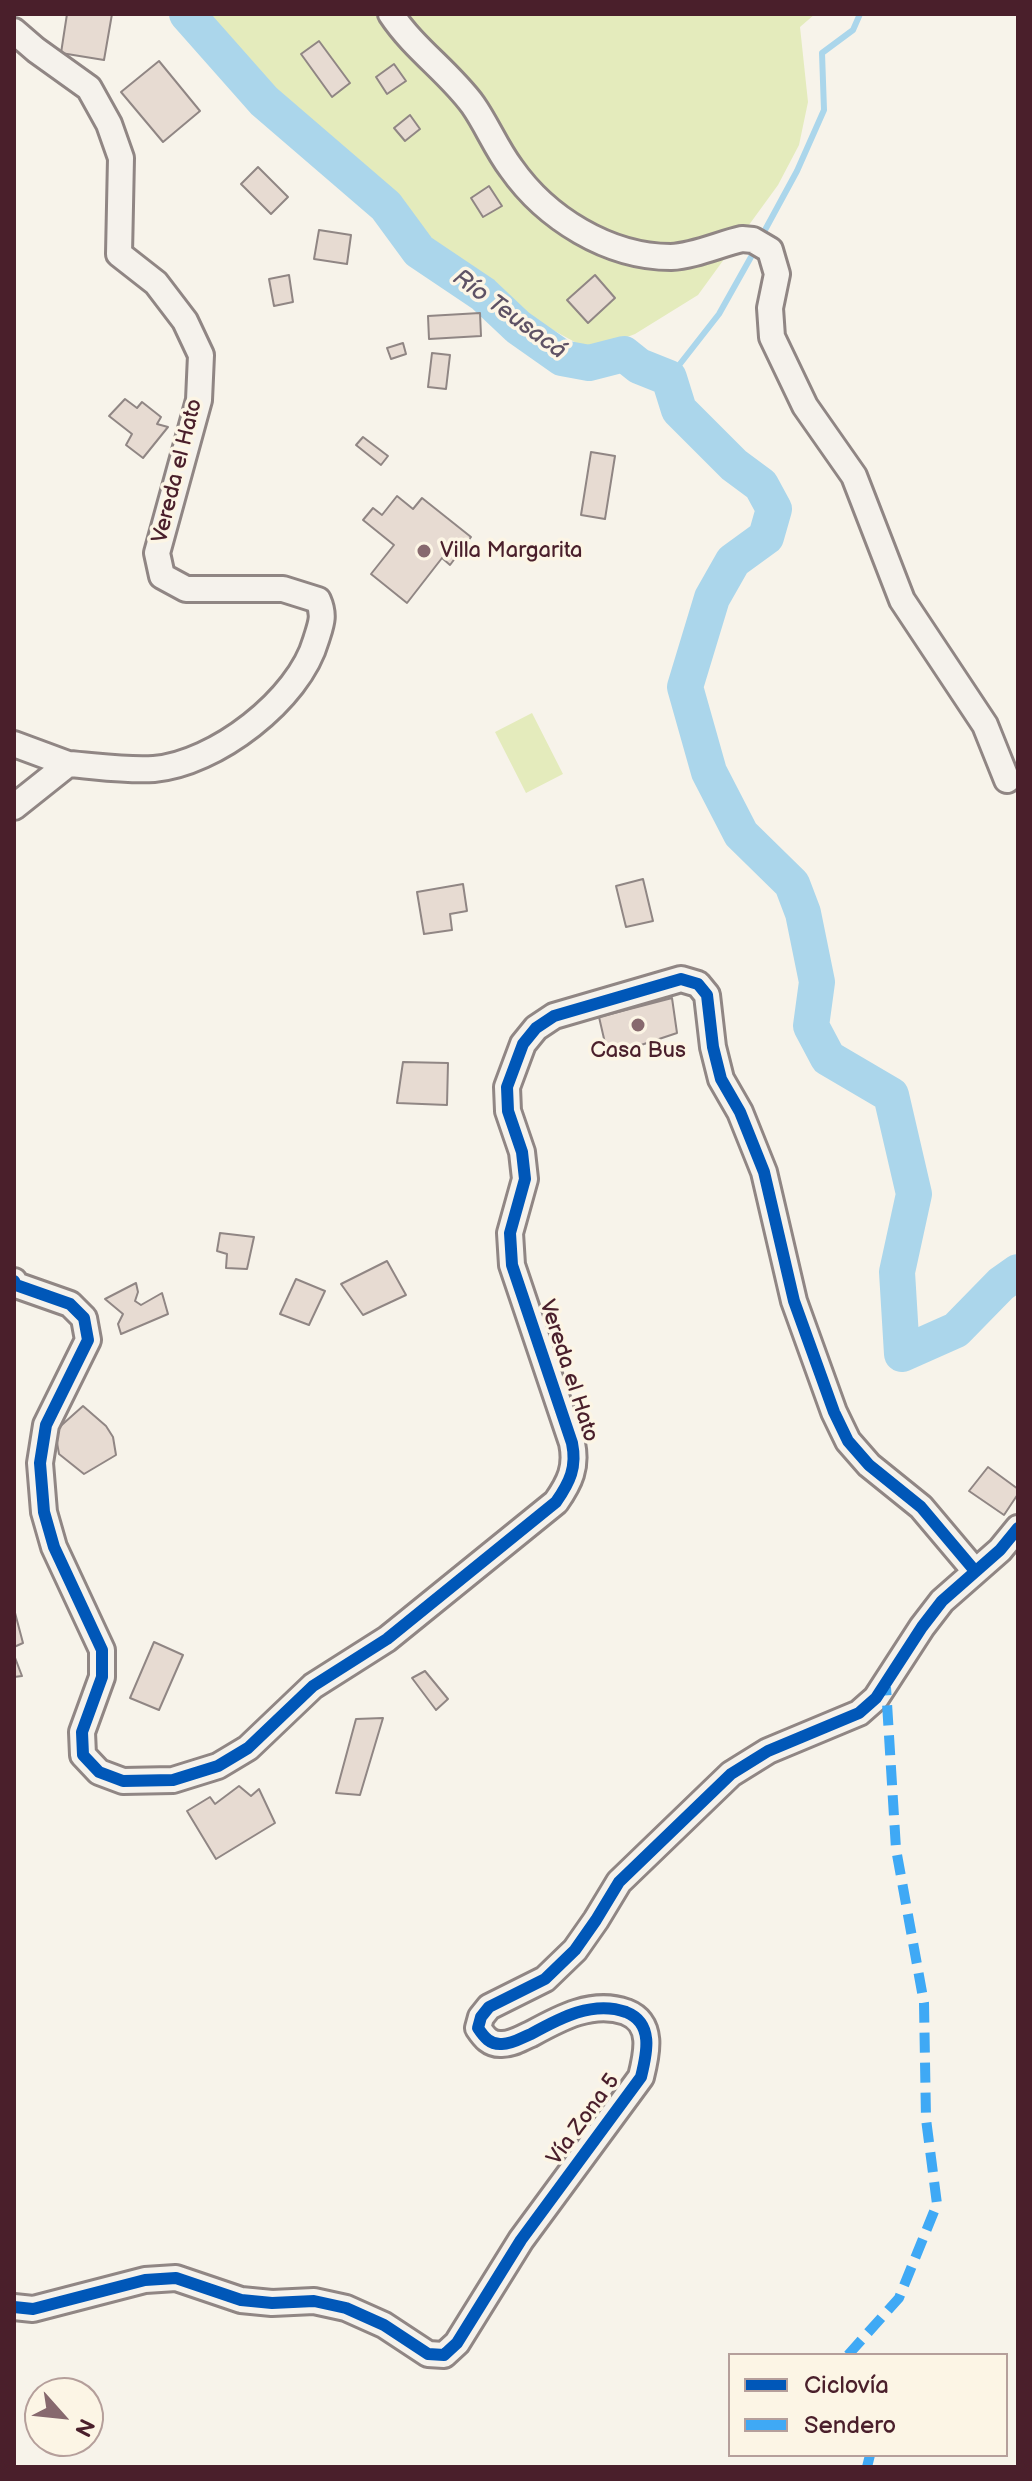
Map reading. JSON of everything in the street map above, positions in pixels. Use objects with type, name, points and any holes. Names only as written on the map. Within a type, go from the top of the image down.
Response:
[{"type":"street","points":[[391,14],[421,51],[472,104],[511,169],[535,197],[544,207],[579,230],[615,247],[647,255],[674,257],[742,239],[753,240],[770,250],[777,274],[770,308],[772,337],[805,406],[854,476],[902,600],[985,725],[1007,780]]},
{"type":"street","name":"Vereda el Hato","points":[[14,31],[89,88],[109,124],[121,158],[119,254],[156,283],[185,321],[201,355],[199,400],[157,553],[162,576],[186,589],[283,589],[318,600],[324,614],[313,652],[297,680],[276,706],[229,741],[194,757],[156,769],[68,764],[14,744]]},
{"type":"street","points":[[14,807],[68,764]]},
{"type":"street","name":"Vereda el Hato","points":[[14,1281],[16,1285],[70,1304],[84,1318],[88,1340],[46,1425],[40,1463],[44,1512],[54,1547],[102,1650],[102,1677],[82,1732],[83,1755],[99,1772],[123,1781],[173,1780],[218,1766],[248,1748],[313,1686],[387,1639],[556,1502],[569,1483],[576,1462],[572,1443],[512,1265],[510,1233],[525,1179],[522,1152],[508,1111],[507,1087],[523,1044],[536,1028],[554,1016],[681,979],[698,984],[707,995],[713,1047],[721,1079],[740,1112],[764,1172],[794,1301],[834,1412],[848,1441],[869,1465],[921,1507],[975,1571]]},
{"type":"street","name":"Vía Zona 5","points":[[14,2307],[33,2309],[145,2280],[176,2278],[241,2300],[272,2303],[314,2301],[346,2308],[384,2325],[428,2354],[444,2355],[457,2343],[521,2240],[641,2077],[647,2054],[646,2030],[634,2015],[614,2008],[593,2008],[559,2019],[513,2043],[498,2045],[484,2038],[478,2028],[481,2017],[489,2007],[545,1979],[575,1950],[619,1882],[731,1774],[768,1751],[859,1713],[876,1698],[942,1601],[1000,1550],[1018,1528]]},
{"type":"green space","points":[[189,14],[815,14],[800,27],[808,102],[799,145],[778,185],[698,295],[635,334],[591,351],[502,302],[445,253],[370,215],[344,166]]},
{"type":"green space","points":[[532,713],[563,774],[526,793],[495,732]]},
{"type":"building","points":[[67,14],[112,14],[104,60],[61,53]]},
{"type":"building","points":[[319,41],[350,83],[332,97],[301,54]]},
{"type":"building","points":[[159,61],[200,111],[163,142],[121,92]]},
{"type":"building","points":[[394,64],[406,81],[387,94],[376,77]]},
{"type":"building","points":[[410,115],[420,129],[405,141],[394,128]]},
{"type":"building","points":[[258,167],[288,197],[271,214],[241,184]]},
{"type":"building","points":[[489,186],[502,206],[483,217],[471,198]]},
{"type":"building","points":[[319,230],[351,235],[347,264],[314,259]]},
{"type":"building","points":[[289,275],[293,302],[274,306],[269,279]]},
{"type":"building","points":[[595,275],[615,298],[588,323],[567,300]]},
{"type":"building","points":[[480,313],[481,336],[429,339],[428,316]]},
{"type":"building","points":[[403,343],[406,354],[391,359],[387,348]]},
{"type":"building","points":[[432,353],[450,355],[446,389],[428,387]]},
{"type":"building","points":[[125,399],[137,408],[142,402],[161,417],[157,424],[168,427],[143,458],[126,445],[132,434],[109,416]]},
{"type":"building","points":[[363,437],[388,456],[381,465],[356,445]]},
{"type":"building","points":[[591,452],[615,456],[605,519],[581,515]]},
{"type":"building","name":"Villa Margarita","points":[[397,496],[413,509],[422,498],[471,537],[450,565],[442,558],[407,603],[371,574],[394,545],[363,520],[373,508],[382,515]]},
{"type":"building","points":[[643,879],[653,921],[626,927],[616,886]]},
{"type":"building","points":[[463,884],[467,911],[450,914],[452,930],[424,934],[417,892]]},
{"type":"building","name":"Casa Bus","points":[[672,998],[677,1033],[608,1056],[599,1017]]},
{"type":"building","points":[[403,1062],[448,1063],[447,1105],[397,1103]]},
{"type":"building","points":[[220,1233],[254,1237],[247,1269],[226,1268],[227,1254],[217,1251]]},
{"type":"building","points":[[387,1261],[406,1295],[363,1315],[341,1284]]},
{"type":"building","points":[[296,1279],[325,1291],[309,1325],[280,1314]]},
{"type":"building","points":[[136,1283],[138,1292],[135,1301],[141,1305],[162,1293],[168,1314],[121,1334],[118,1324],[123,1314],[105,1299]]},
{"type":"building","points":[[83,1406],[106,1426],[113,1437],[116,1455],[84,1474],[59,1454],[55,1431]]},
{"type":"building","points":[[988,1467],[1018,1489],[1004,1515],[969,1491]]},
{"type":"building","points":[[14,1609],[23,1643],[14,1647]]},
{"type":"building","points":[[154,1642],[183,1655],[159,1710],[130,1698]]},
{"type":"building","points":[[14,1655],[22,1676],[14,1677]]},
{"type":"building","points":[[425,1671],[448,1699],[436,1710],[412,1678]]},
{"type":"building","points":[[383,1718],[360,1795],[336,1793],[356,1719]]},
{"type":"building","points":[[239,1786],[251,1796],[259,1789],[275,1823],[216,1859],[187,1811],[210,1797],[215,1804]]},
{"type":"waterway","name":"Río Teusacá","points":[[187,14],[264,101],[386,206],[419,251],[483,294],[518,327],[562,358],[589,363],[624,354],[639,366],[669,378],[679,410],[734,465],[761,485],[774,509],[766,537],[733,561],[712,598],[685,687],[709,772],[741,834],[792,884],[803,913],[817,982],[811,1026],[828,1058],[891,1095],[914,1194],[897,1272],[902,1354],[956,1330],[1001,1284],[1018,1272]]},
{"type":"waterway","points":[[765,230],[797,171],[824,110],[822,53],[853,30],[860,14]]},
{"type":"waterway","points":[[669,378],[719,314],[751,257]]},
{"type":"marked path","points":[[850,2353],[899,2298],[937,2204],[926,2119],[924,2003],[896,1849],[886,1687]]},
{"type":"marked path","points":[[867,2467],[870,2457]]},
{"type":"cycle path","points":[[14,1281],[16,1285],[70,1304],[84,1318],[88,1340],[46,1425],[40,1463],[44,1512],[54,1547],[102,1650],[102,1677],[82,1732],[83,1755],[99,1772],[123,1781],[173,1780],[218,1766],[248,1748],[313,1686],[387,1639],[561,1495],[573,1467],[572,1443],[512,1265],[510,1233],[525,1179],[522,1152],[508,1111],[507,1087],[523,1044],[536,1028],[554,1016],[681,979],[698,984],[707,995],[713,1047],[721,1079],[740,1112],[764,1172],[794,1301],[834,1412],[848,1441],[869,1465],[921,1507],[975,1571]]},
{"type":"cycle path","points":[[14,2307],[33,2309],[145,2280],[176,2278],[241,2300],[272,2303],[314,2301],[346,2308],[384,2325],[428,2354],[444,2355],[457,2343],[521,2240],[641,2077],[646,2049],[645,2031],[641,2023],[626,2012],[614,2009],[577,2012],[502,2044],[491,2042],[478,2028],[481,2017],[489,2007],[545,1979],[575,1950],[619,1882],[731,1774],[768,1751],[859,1713],[876,1698],[942,1601],[1000,1550],[1018,1528]]},
{"type":"place","name":"Villa Margarita","points":[[424,551]]},
{"type":"place","name":"Casa Bus","points":[[638,1025]]}]
